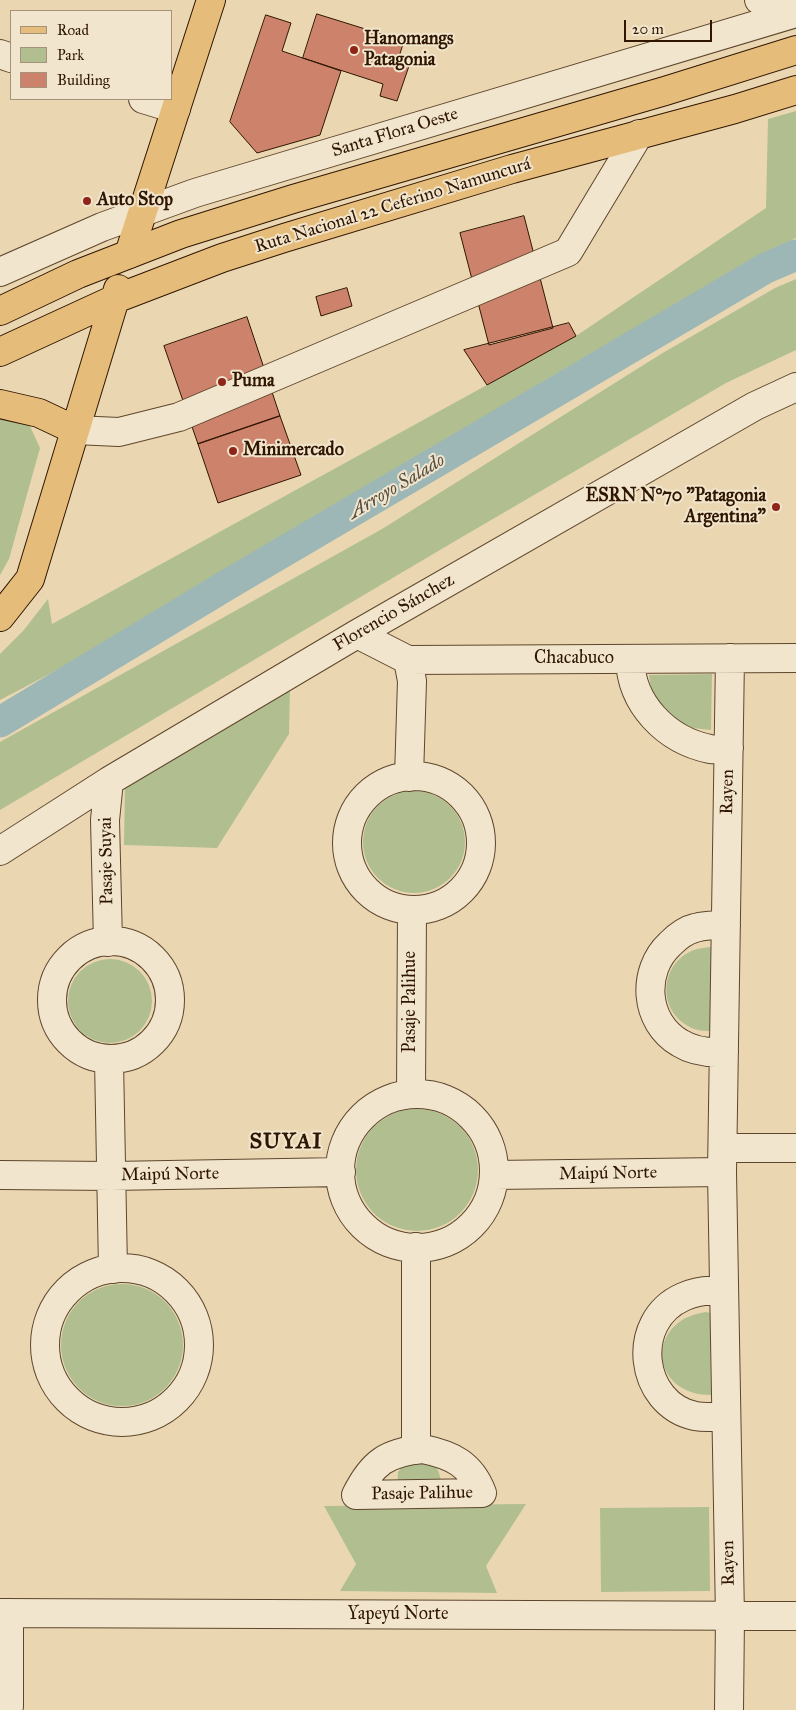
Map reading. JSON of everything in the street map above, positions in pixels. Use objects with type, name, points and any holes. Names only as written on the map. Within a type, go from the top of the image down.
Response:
[{"type":"main road","points":[[0,616],[30,579],[142,212],[211,0]]},
{"type":"main road","name":"Ruta Nacional 22 Ceferino Namuncurá","points":[[0,311],[78,274],[181,234],[284,202],[665,91],[796,50]]},
{"type":"main road","name":"Ruta Nacional 22 Ceferino Namuncurá","points":[[0,352],[115,299],[222,258],[462,183],[735,109],[796,90]]},
{"type":"main road","points":[[0,404],[39,413],[75,430]]},
{"type":"street","points":[[759,0],[796,12]]},
{"type":"street","name":"Santa Flora Oeste","points":[[0,272],[68,241],[142,212],[246,177],[796,12]]},
{"type":"street","points":[[146,100],[176,109]]},
{"type":"street","points":[[75,430],[119,432],[179,417],[568,252],[639,134]]},
{"type":"street","name":"Florencio Sánchez","points":[[0,851],[109,781],[357,634],[755,406],[796,387]]},
{"type":"street","name":"Chacabuco","points":[[357,634],[408,660],[796,658]]},
{"type":"street","points":[[630,658],[630,672],[640,700],[658,724],[683,741],[711,749],[729,748]]},
{"type":"street","name":"Rayen","points":[[729,1710],[730,1617],[722,1160],[730,658]]},
{"type":"street","points":[[408,660],[412,681],[409,777]]},
{"type":"street","points":[[417,776],[439,780],[457,791],[471,808],[480,828],[481,850],[476,871],[463,890],[445,904],[423,911],[400,910],[379,902],[362,887],[350,867],[346,845],[350,822],[360,803],[376,788],[396,778],[409,777],[417,776]]},
{"type":"street","name":"Pasaje Suyai","points":[[108,942],[106,820],[109,781]]},
{"type":"street","name":"Pasaje Palihue","points":[[411,1094],[412,910]]},
{"type":"street","points":[[724,1052],[698,1051],[679,1043],[664,1029],[653,1011],[650,990],[652,970],[661,951],[677,936],[696,927],[726,925]]},
{"type":"street","points":[[108,942],[123,942],[141,950],[156,962],[166,978],[170,997],[168,1016],[160,1033],[148,1047],[131,1056],[108,1060],[93,1057],[74,1048],[61,1033],[53,1015],[51,995],[57,976],[68,959],[84,947],[108,942]]},
{"type":"street","points":[[108,1060],[113,1269]]},
{"type":"street","points":[[404,1094],[411,1094],[429,1094],[454,1102],[475,1118],[488,1139],[494,1164],[493,1188],[483,1212],[466,1231],[444,1244],[420,1248],[395,1245],[372,1234],[354,1216],[344,1193],[340,1167],[346,1142],[359,1120],[379,1103],[404,1094]]},
{"type":"street","name":"Maipú Norte","points":[[494,1175],[722,1160],[796,1148]]},
{"type":"street","name":"Maipú Norte","points":[[0,1175],[111,1176],[341,1172]]},
{"type":"street","points":[[416,1248],[416,1450]]},
{"type":"street","points":[[128,1268],[150,1273],[170,1284],[186,1302],[196,1322],[200,1345],[193,1375],[186,1389],[171,1406],[148,1418],[124,1423],[98,1419],[76,1408],[58,1389],[48,1366],[44,1341],[50,1316],[64,1294],[83,1278],[105,1269],[113,1269],[128,1268]]},
{"type":"street","points":[[724,1292],[714,1290],[693,1292],[674,1301],[658,1316],[649,1335],[647,1355],[650,1375],[661,1394],[676,1408],[695,1416],[726,1416]]},
{"type":"street","points":[[4,1613],[9,1709]]},
{"type":"street","name":"Yapeyú Norte","points":[[4,1613],[796,1616]]},
{"type":"green space","points":[[796,111],[796,238],[765,253],[549,378],[122,636],[0,700],[0,654],[23,631],[48,599],[52,624],[576,336],[766,208],[768,119]]},
{"type":"green space","points":[[796,279],[796,350],[726,383],[0,810],[0,742],[382,529],[661,354],[775,288]]},
{"type":"green space","points":[[0,416],[29,424],[40,448],[9,559],[0,575]]},
{"type":"green space","points":[[712,674],[711,730],[693,728],[677,722],[655,699],[649,675]]},
{"type":"green space","points":[[290,688],[289,734],[217,848],[124,845],[125,784]]},
{"type":"green space","points":[[414,791],[433,795],[450,806],[461,823],[465,842],[461,861],[450,878],[433,889],[414,893],[395,889],[378,878],[367,861],[363,842],[367,823],[378,806],[395,795]]},
{"type":"green space","points":[[700,948],[713,948],[714,1031],[704,1031],[691,1028],[678,1018],[671,1008],[667,997],[667,986],[669,975],[675,964],[683,956]]},
{"type":"green space","points":[[110,959],[126,962],[140,971],[149,985],[152,1001],[149,1017],[140,1031],[126,1040],[110,1043],[94,1040],[80,1031],[71,1017],[68,1001],[71,985],[80,971],[94,962]]},
{"type":"green space","points":[[417,1109],[440,1113],[460,1127],[474,1147],[478,1170],[474,1193],[460,1213],[440,1227],[417,1231],[394,1227],[374,1213],[360,1193],[356,1170],[360,1147],[374,1127],[394,1113]]},
{"type":"green space","points":[[122,1284],[145,1288],[165,1302],[179,1322],[183,1345],[179,1368],[165,1388],[145,1402],[122,1406],[99,1402],[79,1388],[65,1368],[61,1345],[65,1322],[79,1302],[99,1288]]},
{"type":"green space","points":[[706,1312],[710,1313],[711,1395],[690,1392],[675,1383],[666,1371],[662,1356],[664,1342],[672,1328],[686,1318]]},
{"type":"green space","points":[[406,1462],[432,1462],[440,1475],[441,1490],[397,1490],[398,1472]]},
{"type":"green space","points":[[526,1504],[486,1566],[497,1593],[340,1591],[356,1564],[324,1506]]},
{"type":"green space","points":[[709,1507],[710,1591],[601,1592],[600,1508]]},
{"type":"building","name":"Hanomangs Patagonia","points":[[317,14],[404,41],[397,63],[409,66],[397,101],[380,96],[383,84],[303,58]]},
{"type":"building","points":[[266,15],[291,23],[282,51],[341,71],[320,135],[257,153],[230,122]]},
{"type":"building","points":[[524,216],[553,328],[489,345],[460,233]]},
{"type":"building","points":[[347,288],[352,306],[321,316],[316,297]]},
{"type":"building","points":[[247,317],[280,416],[198,444],[164,346]]},
{"type":"building","points":[[569,323],[576,336],[487,385],[464,350]]},
{"type":"building","points":[[280,416],[301,475],[218,503],[198,444]]},
{"type":"waterway","name":"Arroyo Salado","points":[[0,722],[232,582],[766,268],[796,255]]},
{"type":"place","name":"Hanomangs Patagonia","points":[[354,50]]},
{"type":"place","name":"Auto Stop","points":[[87,201]]},
{"type":"place","name":"Puma","points":[[222,382]]},
{"type":"place","name":"Minimercado","points":[[233,451]]},
{"type":"place","name":"ESRN N°70 \"Patagonia Argentina\"","points":[[776,507]]},
{"type":"district","name":"SUYAI","points":[[286,1143]]}]
